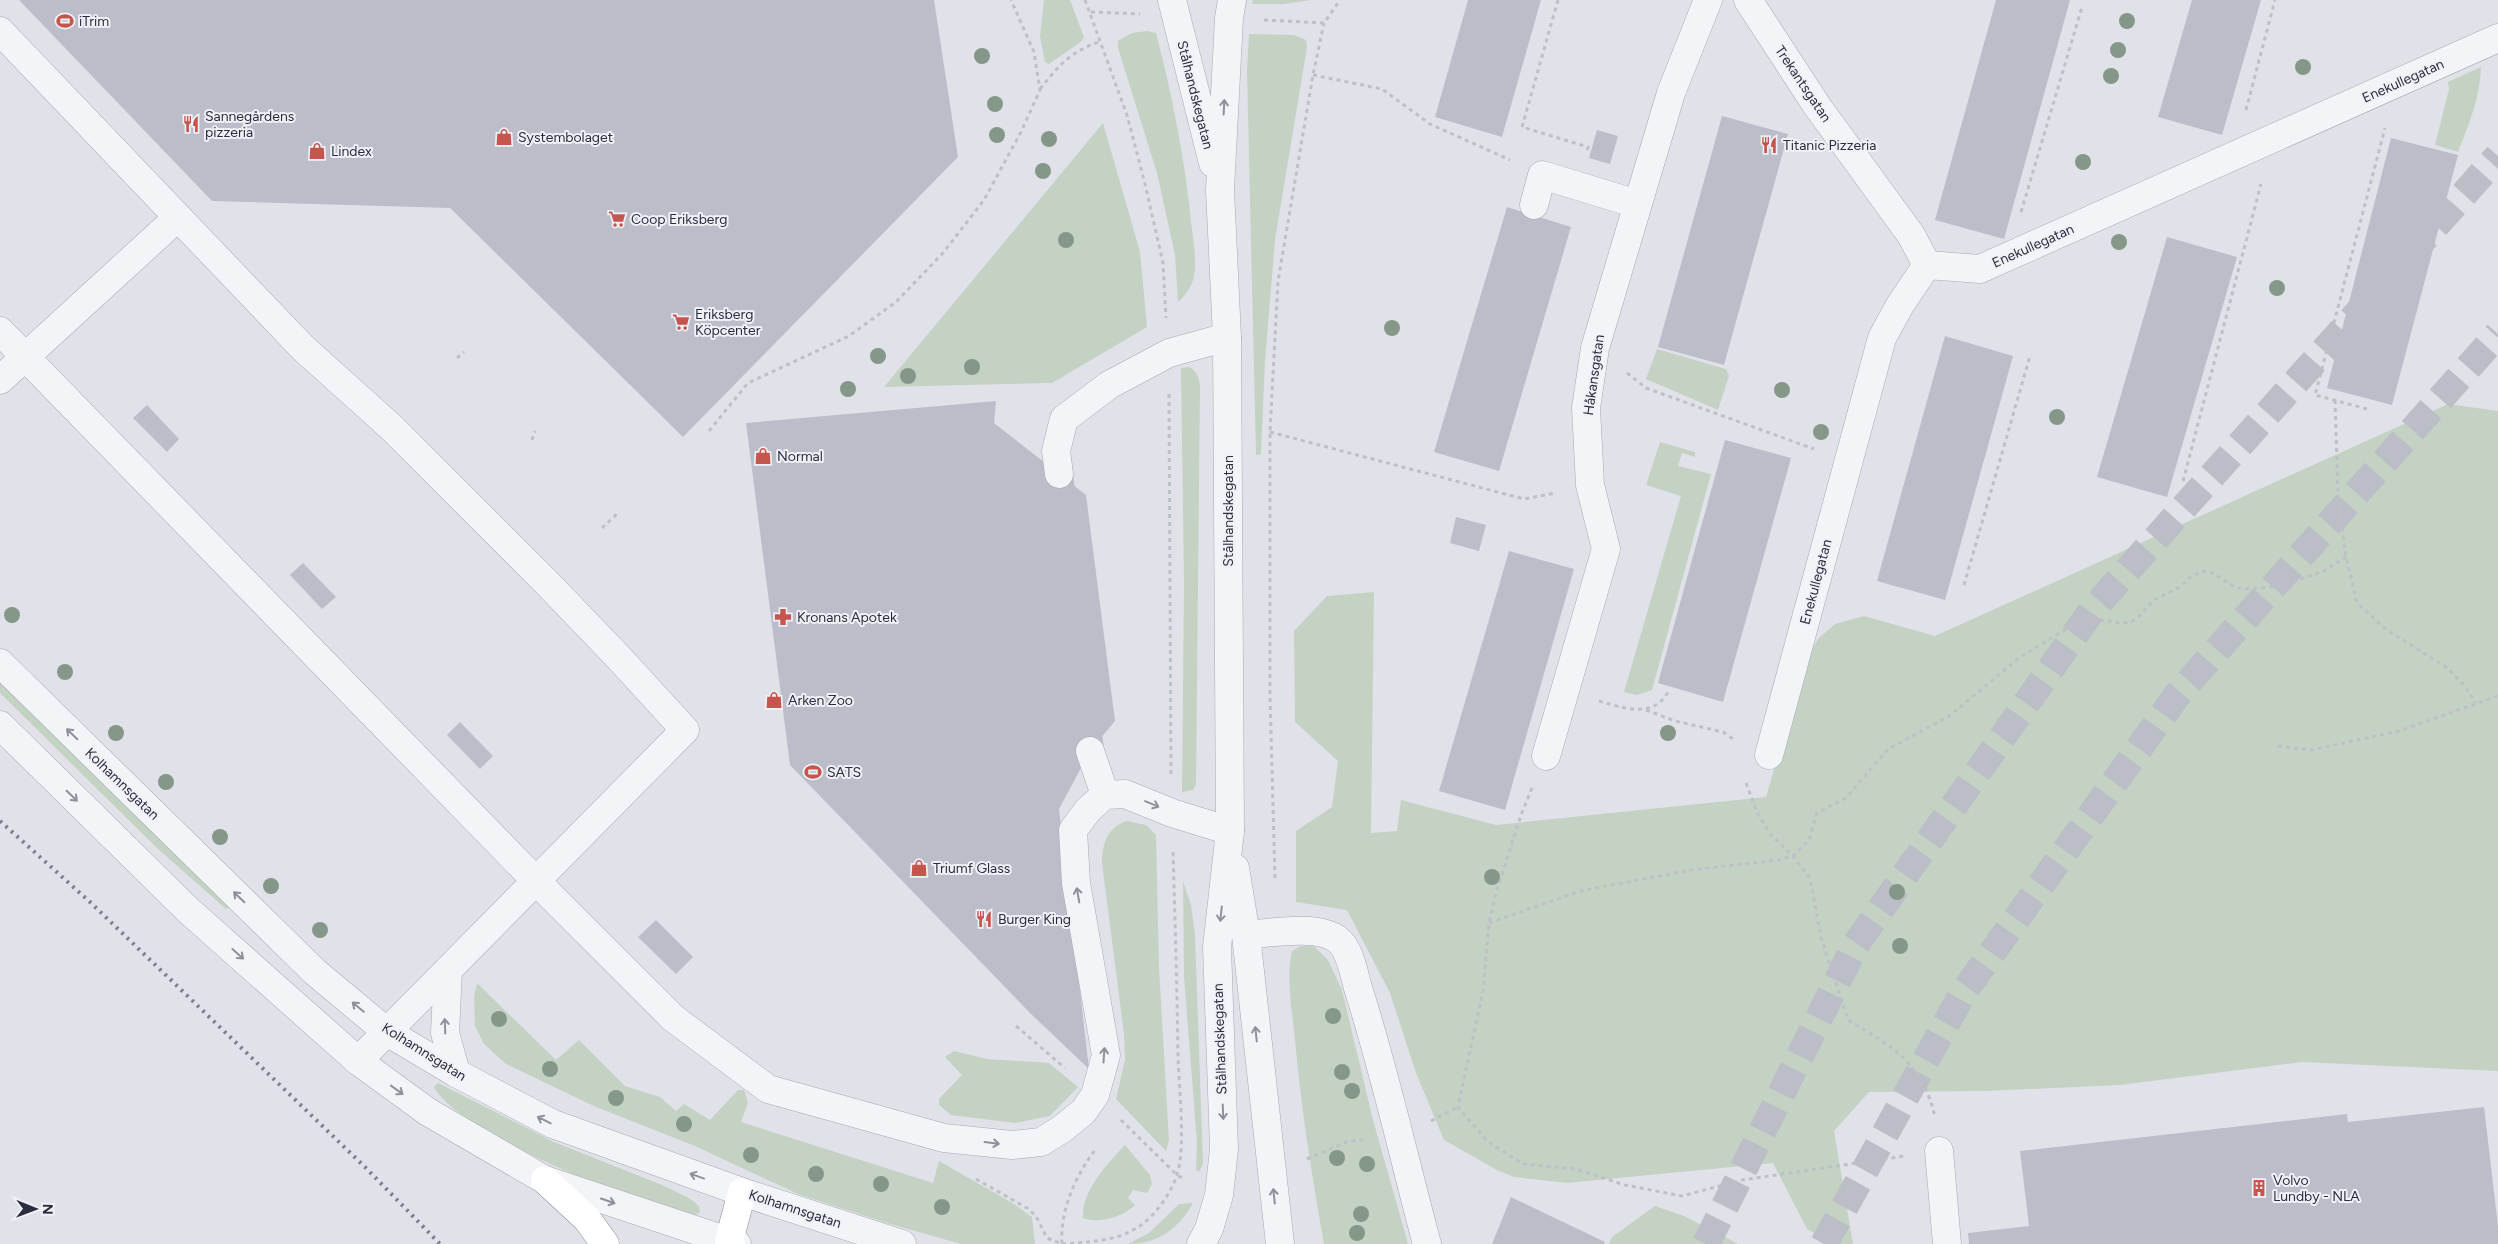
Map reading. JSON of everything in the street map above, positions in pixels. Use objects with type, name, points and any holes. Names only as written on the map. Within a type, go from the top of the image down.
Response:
[{"type":"highway","points":[[546,1180],[587,1219],[605,1244]]},
{"type":"highway","points":[[730,1243],[742,1192]]},
{"type":"street","name":"Stålhandskegatan","points":[[1172,0],[1220,190]]},
{"type":"street","name":"Stålhandskegatan","points":[[1201,1244],[1209,1229],[1218,1195],[1224,1149],[1217,948],[1230,831],[1227,337],[1220,190],[1229,18],[1232,0]]},
{"type":"street","name":"Håkansgatan","points":[[1546,756],[1606,549],[1590,485],[1586,408],[1595,348],[1671,93],[1708,0]]},
{"type":"street","name":"Trekantsgatan","points":[[1748,0],[1817,106],[1911,235],[1927,265]]},
{"type":"street","points":[[0,31],[303,348],[391,427],[550,586],[621,660],[684,730],[358,1061]]},
{"type":"street","name":"Enekullegatan","points":[[1759,753],[1848,462],[1882,338],[1900,305],[1927,265],[1980,269],[2498,38]]},
{"type":"street","points":[[1534,205],[1542,175],[1637,204]]},
{"type":"street","points":[[0,380],[23,356],[177,218]]},
{"type":"street","points":[[0,331],[536,882],[673,1018],[768,1089],[944,1138],[1012,1145],[1041,1142],[1062,1129],[1083,1112],[1095,1095],[1106,1055],[1076,883],[1073,830],[1088,810],[1105,795],[1124,794],[1172,813],[1230,831]]},
{"type":"street","points":[[1059,474],[1056,451],[1064,419],[1109,385],[1169,353],[1227,337]]},
{"type":"street","name":"Kolhamnsgatan","points":[[0,663],[316,972],[387,1032],[456,1073],[553,1124],[742,1192],[902,1244]]},
{"type":"street","points":[[0,725],[188,910],[358,1061],[428,1112],[546,1180],[730,1243]]},
{"type":"street","points":[[1090,751],[1105,795]]},
{"type":"street","name":"Stålhandskegatan","points":[[1230,831],[1246,935],[1280,1244]]},
{"type":"street","points":[[1246,935],[1303,930],[1329,934],[1340,940],[1348,957],[1368,1018],[1427,1244]]},
{"type":"street","points":[[448,970],[445,1033],[456,1073]]},
{"type":"street","points":[[1939,1151],[1947,1244]]},
{"type":"path","points":[[1011,0],[1034,52],[1040,90]]},
{"type":"path","points":[[944,1138],[949,1163],[1027,1208],[1036,1216],[1047,1238],[1062,1244],[1106,1241],[1127,1232],[1146,1220],[1160,1206],[1177,1175],[1180,1160],[1172,813],[1169,353],[1163,263],[1128,116],[1085,0]]},
{"type":"path","points":[[1558,0],[1522,127],[1588,147],[1577,186]]},
{"type":"path","points":[[2244,116],[2275,0]]},
{"type":"path","points":[[2019,217],[2082,8]]},
{"type":"path","points":[[1277,932],[1270,697],[1270,432],[1278,281],[1313,75],[1324,23]]},
{"type":"path","points":[[709,431],[748,383],[850,336],[896,302],[943,254],[984,200],[1021,132],[1040,90],[1063,60],[1083,48],[1101,41]]},
{"type":"path","points":[[1313,75],[1382,89],[1430,124],[1542,175]]},
{"type":"path","points":[[2367,409],[2315,395],[2397,84]]},
{"type":"path","points":[[2183,481],[2263,176]]},
{"type":"path","points":[[1595,348],[1646,388],[1848,462]]},
{"type":"path","points":[[457,358],[464,352]]},
{"type":"path","points":[[1964,585],[2030,356]]},
{"type":"path","points":[[2334,400],[2338,496],[2346,558],[2357,603],[2387,630],[2446,667],[2464,685],[2476,703]]},
{"type":"path","points":[[532,440],[535,431]]},
{"type":"path","points":[[1270,432],[1524,499],[1590,485]]},
{"type":"path","points":[[602,528],[618,513]]},
{"type":"path","points":[[1489,923],[1580,891],[1692,870],[1778,860],[1793,856],[1809,840],[1818,813],[1846,798],[1888,749],[1948,717],[2020,658],[2076,623],[2096,619],[2119,623],[2131,622],[2154,600],[2180,587],[2189,578],[2202,572],[2213,573],[2236,588],[2254,589],[2278,586],[2322,572],[2346,558]]},
{"type":"path","points":[[1521,815],[1496,893],[1489,923],[1483,991],[1458,1107],[1488,1141],[1523,1164],[1576,1169],[1625,1185],[1682,1196],[1742,1180],[1939,1151],[1937,1127],[1931,1100],[1914,1068],[1894,1048],[1848,1020],[1822,938],[1810,878],[1793,856],[1771,835],[1758,814],[1747,788],[1745,772],[1759,753],[1723,732],[1676,721],[1646,710],[1629,709],[1565,690]]},
{"type":"path","points":[[1646,710],[1663,702],[1668,692]]},
{"type":"path","points":[[2278,746],[2311,750],[2399,731],[2498,696]]},
{"type":"path","points":[[1016,1026],[1121,1119],[1177,1175]]},
{"type":"path","points":[[1116,1126],[1121,1119]]},
{"type":"path","points":[[1305,1160],[1349,1141],[1400,1138]]},
{"type":"path","points":[[1062,1244],[1067,1203],[1078,1177],[1099,1146]]},
{"type":"green space","points":[[1044,0],[1070,0],[1084,37],[1082,41],[1049,64],[1045,62],[1040,36]]},
{"type":"green space","points":[[1253,0],[1311,0],[1284,4],[1252,4]]},
{"type":"green space","points":[[1147,31],[1156,33],[1167,80],[1182,151],[1194,242],[1195,269],[1193,280],[1184,296],[1178,302],[1175,255],[1157,173],[1118,48],[1118,41],[1132,33]]},
{"type":"green space","points":[[1249,34],[1294,35],[1306,40],[1307,47],[1275,240],[1265,361],[1261,454],[1256,455],[1247,71]]},
{"type":"green space","points":[[2481,67],[2476,100],[2458,152],[2435,145],[2449,89],[2448,82]]},
{"type":"green space","points":[[1103,123],[1140,252],[1147,327],[1052,383],[884,387]]},
{"type":"green space","points":[[1657,349],[1726,369],[1729,376],[1718,410],[1646,379]]},
{"type":"green space","points":[[1189,367],[1197,375],[1200,386],[1196,784],[1193,790],[1182,792],[1184,583],[1181,368]]},
{"type":"green space","points":[[2448,404],[2498,411],[2498,1071],[2302,1062],[2120,1085],[1986,1091],[1869,1092],[1834,1131],[1853,1244],[1834,1244],[1807,1229],[1773,1163],[1567,1183],[1514,1177],[1497,1170],[1444,1140],[1416,1073],[1390,993],[1347,910],[1296,902],[1296,831],[1332,807],[1338,761],[1295,722],[1294,631],[1327,596],[1374,592],[1371,833],[1397,831],[1401,800],[1496,825],[1766,797],[1805,662],[1818,639],[1835,624],[1864,616],[1935,636]]},
{"type":"green space","points":[[1660,442],[1695,452],[1695,457],[1682,453],[1678,466],[1711,474],[1652,690],[1637,695],[1624,692],[1681,496],[1646,485]]},
{"type":"green space","points":[[0,672],[231,907],[226,909],[157,848],[0,693]]},
{"type":"green space","points":[[1127,821],[1146,825],[1156,835],[1159,968],[1169,1140],[1166,1151],[1116,1099],[1125,1060],[1124,1034],[1102,856],[1110,832]]},
{"type":"green space","points":[[1183,881],[1191,905],[1195,935],[1203,1163],[1199,1172],[1196,1170],[1197,1142],[1184,976]]},
{"type":"green space","points":[[1301,946],[1314,946],[1328,960],[1342,990],[1373,1120],[1408,1244],[1324,1244],[1297,1065],[1290,995],[1290,961],[1292,951]]},
{"type":"green space","points":[[477,983],[556,1060],[579,1040],[625,1086],[660,1097],[676,1111],[684,1104],[710,1120],[738,1090],[744,1090],[748,1103],[741,1122],[933,1183],[939,1161],[1014,1204],[1032,1217],[1035,1244],[961,1244],[887,1223],[798,1194],[695,1146],[596,1107],[506,1064],[484,1044],[475,1026],[474,997]]},
{"type":"green space","points":[[954,1051],[987,1059],[1049,1063],[1078,1087],[1050,1116],[1015,1123],[951,1115],[939,1105],[939,1099],[962,1075],[945,1057]]},
{"type":"green space","points":[[438,1083],[554,1142],[662,1185],[689,1198],[699,1206],[700,1212],[696,1215],[671,1210],[637,1199],[596,1184],[513,1146],[477,1125],[449,1105],[434,1087]]},
{"type":"green space","points":[[1125,1145],[1150,1175],[1152,1184],[1147,1193],[1133,1190],[1128,1198],[1135,1205],[1117,1216],[1103,1220],[1083,1218],[1086,1198],[1091,1188],[1104,1169]]},
{"type":"green space","points":[[1193,1203],[1181,1220],[1166,1233],[1149,1241],[1128,1244],[1149,1233],[1179,1204]]},
{"type":"green space","points":[[1655,1206],[1684,1216],[1738,1244],[1609,1244],[1612,1237]]},
{"type":"building","name":"Eriksberg Köpcenter","points":[[19,0],[934,0],[958,157],[683,437],[450,208],[212,201]]},
{"type":"building","points":[[1468,0],[1541,0],[1502,137],[1435,117]]},
{"type":"building","points":[[1996,0],[2070,0],[2004,239],[1935,220]]},
{"type":"building","points":[[2192,0],[2261,0],[2222,135],[2158,117]]},
{"type":"building","points":[[1722,116],[1788,134],[1724,365],[1658,347]]},
{"type":"building","points":[[1597,130],[1618,136],[1610,164],[1589,158]]},
{"type":"building","points":[[2391,138],[2458,155],[2392,405],[2327,388]]},
{"type":"building","points":[[1507,207],[1571,227],[1499,471],[1434,452]]},
{"type":"building","points":[[2167,237],[2237,257],[2167,497],[2097,477]]},
{"type":"building","points":[[1945,336],[2013,356],[1945,600],[1877,581]]},
{"type":"building","points":[[996,401],[994,423],[1086,495],[1115,721],[1090,751],[1059,809],[1089,1069],[1031,1014],[790,765],[746,423]]},
{"type":"building","points":[[147,405],[179,439],[167,452],[133,418]]},
{"type":"building","points":[[1725,440],[1791,458],[1723,702],[1658,683]]},
{"type":"building","points":[[1456,517],[1486,525],[1479,551],[1450,543]]},
{"type":"building","points":[[1509,551],[1574,569],[1505,810],[1439,791]]},
{"type":"building","points":[[303,563],[336,597],[322,609],[290,575]]},
{"type":"building","points":[[460,722],[493,756],[480,769],[447,735]]},
{"type":"building","points":[[656,920],[693,957],[676,974],[638,937]]},
{"type":"building","name":"Volvo Lundby - NLA","points":[[2484,1107],[2498,1226],[2498,1244],[1969,1244],[1968,1233],[2029,1226],[2020,1151],[2347,1114],[2348,1122]]},
{"type":"building","points":[[1511,1197],[1605,1242],[1604,1244],[1492,1244]]},
{"type":"tunnel","points":[[1706,1244],[1856,944],[2093,609],[2498,156]]},
{"type":"tunnel","points":[[1824,1244],[1963,993],[2178,694],[2498,334]]},
{"type":"tunnel","points":[[1059,474],[1090,751]]},
{"type":"railway","points":[[0,821],[90,902],[365,1167],[440,1244]]},
{"type":"place","name":"iTrim","points":[[65,21]]},
{"type":"place","name":"Sannegårdens pizzeria","points":[[191,124]]},
{"type":"place","name":"Systembolaget","points":[[504,137]]},
{"type":"place","name":"Titanic Pizzeria","points":[[1769,145]]},
{"type":"place","name":"Lindex","points":[[317,151]]},
{"type":"place","name":"Coop Eriksberg","points":[[617,219]]},
{"type":"place","name":"Eriksberg Köpcenter","points":[[681,322]]},
{"type":"place","name":"Normal","points":[[763,456]]},
{"type":"place","name":"Kronans Apotek","points":[[783,617]]},
{"type":"place","name":"Arken Zoo","points":[[774,700]]},
{"type":"place","name":"SATS","points":[[813,772]]},
{"type":"place","name":"Triumf Glass","points":[[919,868]]},
{"type":"place","name":"Burger King","points":[[984,919]]},
{"type":"place","name":"Volvo Lundby - NLA","points":[[2259,1188]]}]
